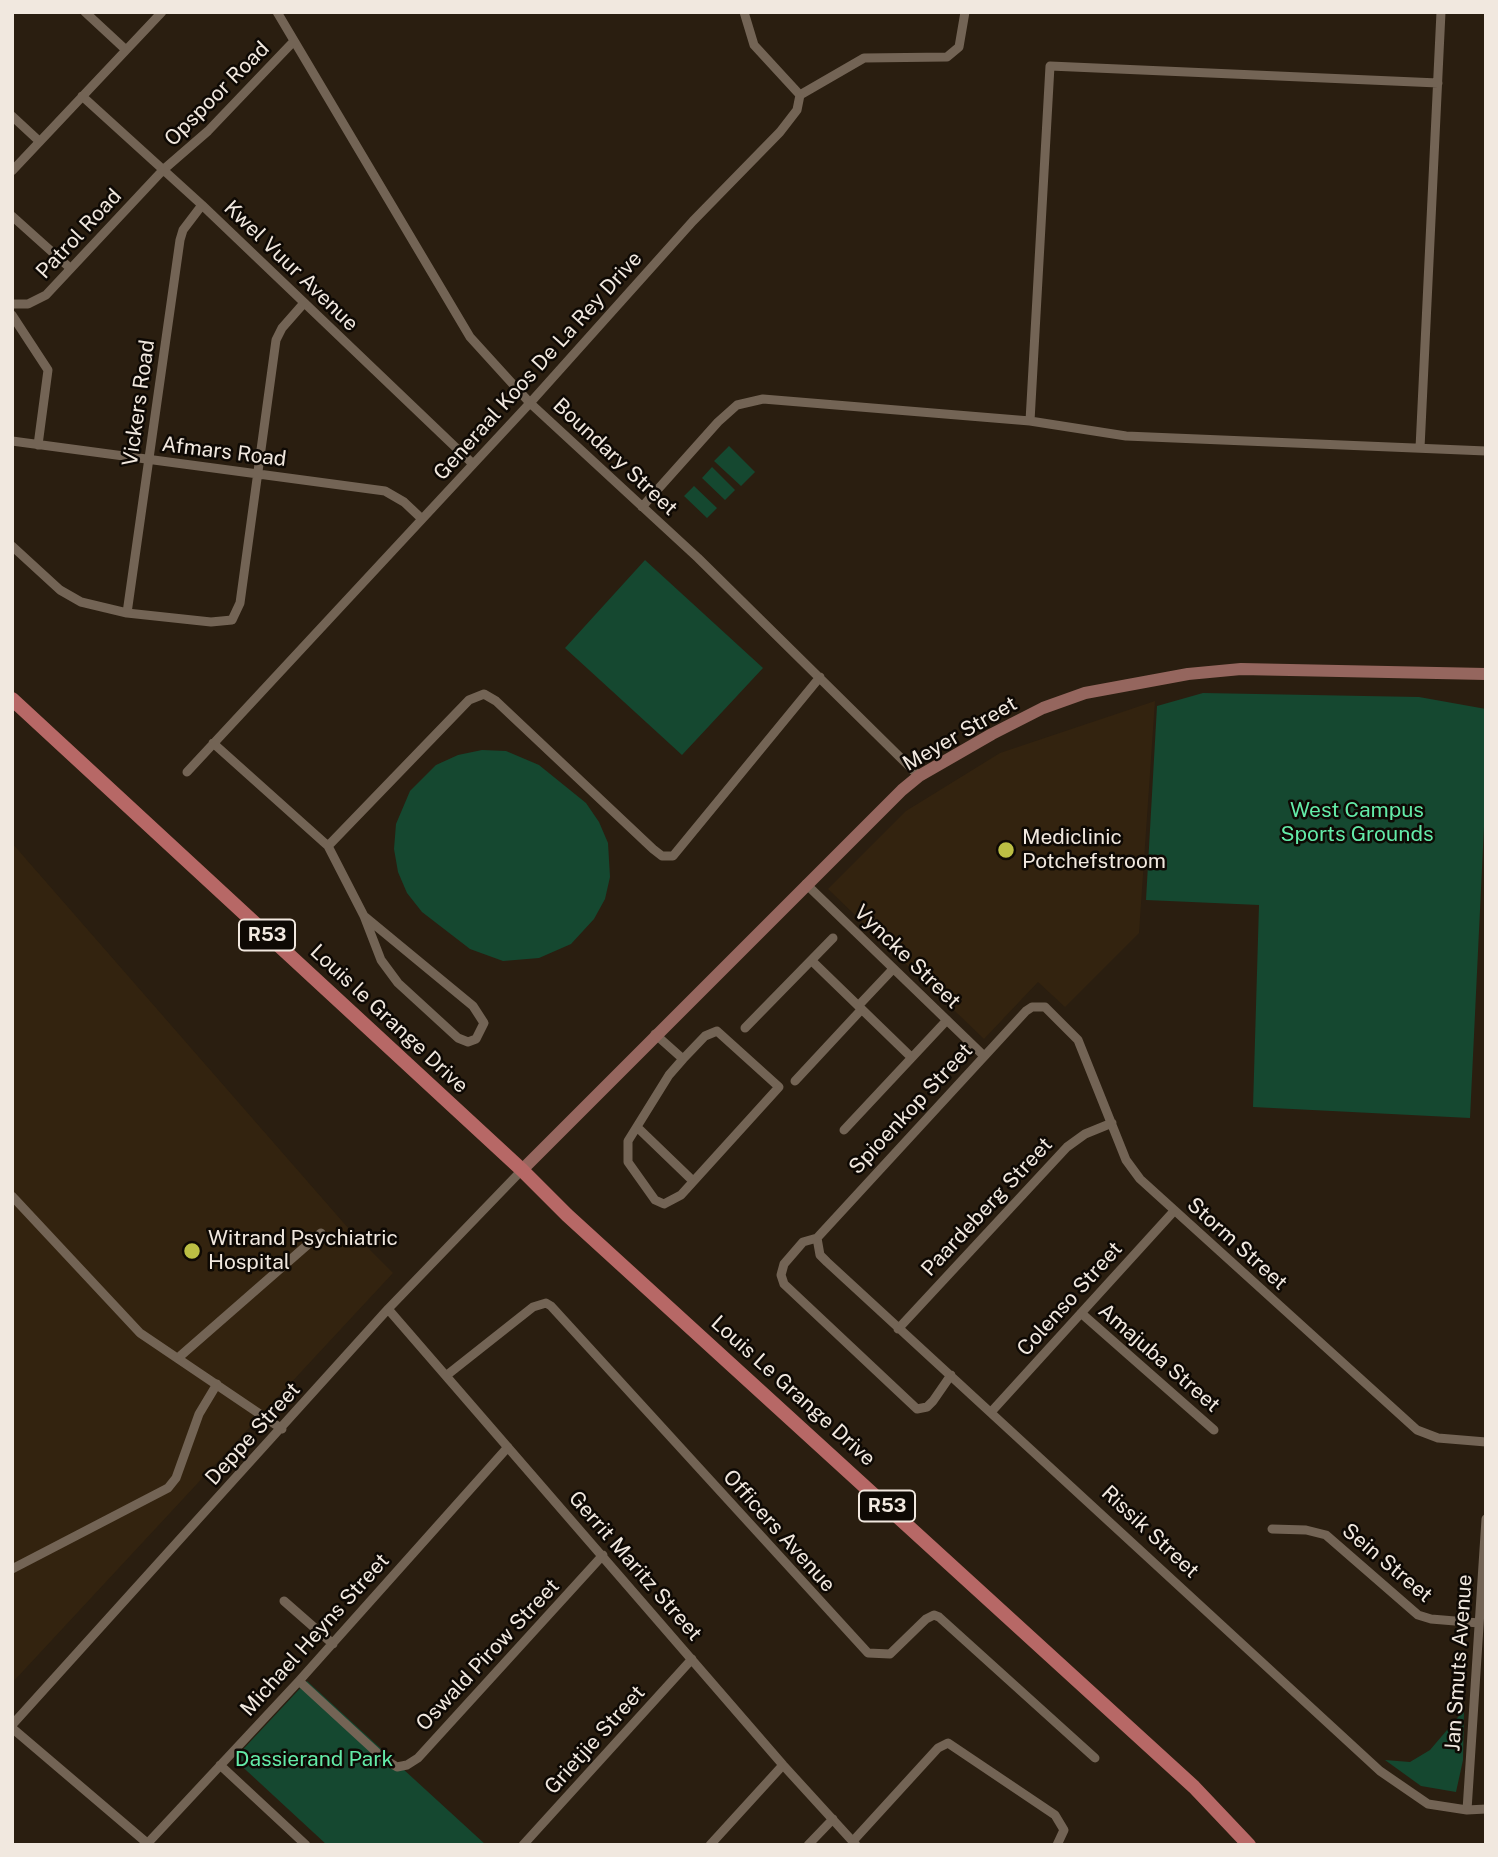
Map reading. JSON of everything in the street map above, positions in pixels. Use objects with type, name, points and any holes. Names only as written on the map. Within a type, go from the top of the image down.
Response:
[{"type":"main road","name":"Louis le Grange Drive","points":[[12,699],[522,1170]]},
{"type":"main road","name":"Louis Le Grange Drive","points":[[522,1170],[576,1224],[1194,1787],[1249,1845]]},
{"type":"street","points":[[85,12],[126,50]]},
{"type":"street","points":[[12,171],[162,12]]},
{"type":"street","name":"Boundary Street","points":[[277,12],[470,337],[530,403],[820,677],[919,776]]},
{"type":"street","points":[[744,12],[754,45],[800,95],[864,58],[947,57],[959,47],[965,12]]},
{"type":"street","points":[[1420,448],[1441,12]]},
{"type":"street","name":"Opspoor Road","points":[[163,170],[208,131],[294,41]]},
{"type":"street","points":[[1030,421],[1050,66],[1437,83]]},
{"type":"street","name":"Generaal Koos De La Rey Drive","points":[[187,772],[530,403],[693,221],[779,132],[797,110],[800,95]]},
{"type":"street","name":"Kwel Vuur Avenue","points":[[82,96],[202,205],[473,464]]},
{"type":"street","points":[[12,116],[39,141]]},
{"type":"street","name":"Patrol Road","points":[[12,304],[28,304],[40,300],[163,170]]},
{"type":"street","name":"Vickers Road","points":[[127,612],[180,240],[183,230],[202,205]]},
{"type":"street","points":[[12,216],[70,268]]},
{"type":"street","points":[[12,546],[70,597],[93,606],[197,621],[228,621],[239,608],[276,340],[282,328],[304,303]]},
{"type":"street","points":[[12,316],[48,370],[38,445]]},
{"type":"street","points":[[642,507],[718,422],[737,405],[749,400],[802,401],[1030,421],[1126,436],[1486,451]]},
{"type":"street","name":"Afmars Road","points":[[12,441],[385,491],[404,502],[422,519]]},
{"type":"street","name":"Meyer Street","points":[[522,1170],[806,884],[919,776],[1043,708],[1085,693],[1143,681],[1241,669],[1486,674]]},
{"type":"street","points":[[328,846],[469,700],[484,694],[496,701],[653,849],[662,856],[673,856],[820,677]]},
{"type":"street","points":[[213,743],[328,846],[364,916],[381,960],[398,983],[458,1038],[468,1042],[476,1039],[484,1023],[473,1006],[364,916]]},
{"type":"street","name":"Vyncke Street","points":[[806,884],[984,1056]]},
{"type":"street","points":[[745,1028],[833,938]]},
{"type":"street","points":[[812,961],[911,1057]]},
{"type":"street","points":[[795,1081],[894,969]]},
{"type":"street","name":"Spioenkop Street","points":[[951,1375],[927,1407],[917,1409],[783,1284],[781,1275],[785,1264],[803,1242],[817,1238],[1032,1007]]},
{"type":"street","name":"Storm Street","points":[[1032,1007],[1045,1007],[1078,1040],[1130,1167],[1174,1211],[1417,1430],[1438,1438],[1486,1442]]},
{"type":"street","points":[[844,1130],[947,1020]]},
{"type":"street","points":[[717,1031],[779,1087],[693,1181],[671,1203],[664,1205],[655,1200],[628,1162],[628,1141],[668,1075],[683,1059],[705,1036],[717,1031]]},
{"type":"street","points":[[655,1034],[683,1059]]},
{"type":"street","name":"Paardeberg Street","points":[[898,1329],[1067,1147],[1085,1135],[1112,1124]]},
{"type":"street","points":[[637,1127],[693,1181]]},
{"type":"street","name":"Deppe Street","points":[[12,1726],[388,1309],[522,1170]]},
{"type":"street","points":[[12,1196],[140,1333],[282,1429]]},
{"type":"street","name":"Colenso Street","points":[[992,1411],[1174,1211]]},
{"type":"street","points":[[178,1358],[321,1233]]},
{"type":"street","name":"Rissik Street","points":[[817,1238],[820,1255],[898,1329],[992,1411],[1387,1777],[1428,1804],[1467,1810],[1486,1809]]},
{"type":"street","name":"Officers Avenue","points":[[447,1375],[533,1307],[546,1303],[868,1653],[890,1654],[926,1619],[939,1616],[1095,1758]]},
{"type":"street","name":"Gerrit Maritz Street","points":[[388,1309],[783,1765],[855,1843]]},
{"type":"street","name":"Amajuba Street","points":[[1081,1313],[1214,1430]]},
{"type":"street","points":[[12,1569],[168,1488],[176,1479],[199,1414],[217,1384]]},
{"type":"street","name":"Michael Heyns Street","points":[[146,1844],[299,1681],[508,1447]]},
{"type":"street","name":"Jan Smuts Avenue","points":[[1467,1810],[1486,1519]]},
{"type":"street","name":"Sein Street","points":[[1272,1530],[1306,1530],[1326,1535],[1399,1602],[1424,1617],[1479,1623]]},
{"type":"street","name":"Oswald Pirow Street","points":[[299,1681],[384,1759],[397,1767],[407,1765],[418,1758],[603,1555]]},
{"type":"street","points":[[284,1601],[332,1644]]},
{"type":"street","name":"Grietjie Street","points":[[523,1845],[692,1659]]},
{"type":"street","points":[[12,1726],[146,1844]]},
{"type":"street","points":[[855,1843],[946,1743],[1055,1815],[1064,1830],[1057,1845]]},
{"type":"street","points":[[220,1765],[306,1845]]},
{"type":"street","points":[[710,1845],[783,1765]]},
{"type":"street","points":[[808,1845],[833,1819]]},
{"type":"shaded area","name":"Mediclinic Potchefstroom","points":[[1155,701],[1139,933],[1065,1007],[1038,982],[984,1039],[828,889],[906,811],[1000,753]]},
{"type":"shaded area","name":"Witrand Psychiatric Hospital","points":[[12,843],[349,1229],[393,1273],[12,1683]]},
{"type":"green space","points":[[729,446],[755,472],[741,486],[714,461]]},
{"type":"green space","points":[[712,467],[735,490],[725,500],[702,478]]},
{"type":"green space","points":[[694,486],[717,508],[707,518],[684,496]]},
{"type":"green space","points":[[645,560],[763,668],[682,755],[565,648]]},
{"type":"green space","name":"West Campus Sports Grounds","points":[[1203,693],[1419,697],[1486,709],[1486,785],[1470,1118],[1253,1107],[1259,905],[1146,900],[1157,706]]},
{"type":"green space","points":[[482,750],[506,751],[539,765],[586,803],[599,822],[608,843],[610,877],[605,899],[594,919],[571,944],[539,958],[503,961],[470,949],[422,912],[407,893],[398,872],[394,849],[396,824],[410,791],[436,765],[458,755]]},
{"type":"green space","name":"Dassierand Park","points":[[307,1681],[486,1845],[327,1845],[234,1759]]},
{"type":"green space","points":[[1464,1710],[1463,1760],[1456,1792],[1421,1786],[1385,1760],[1410,1762],[1430,1750]]},
{"type":"place","name":"Mediclinic Potchefstroom","points":[[1006,850]]},
{"type":"place","name":"Witrand Psychiatric Hospital","points":[[192,1251]]}]
